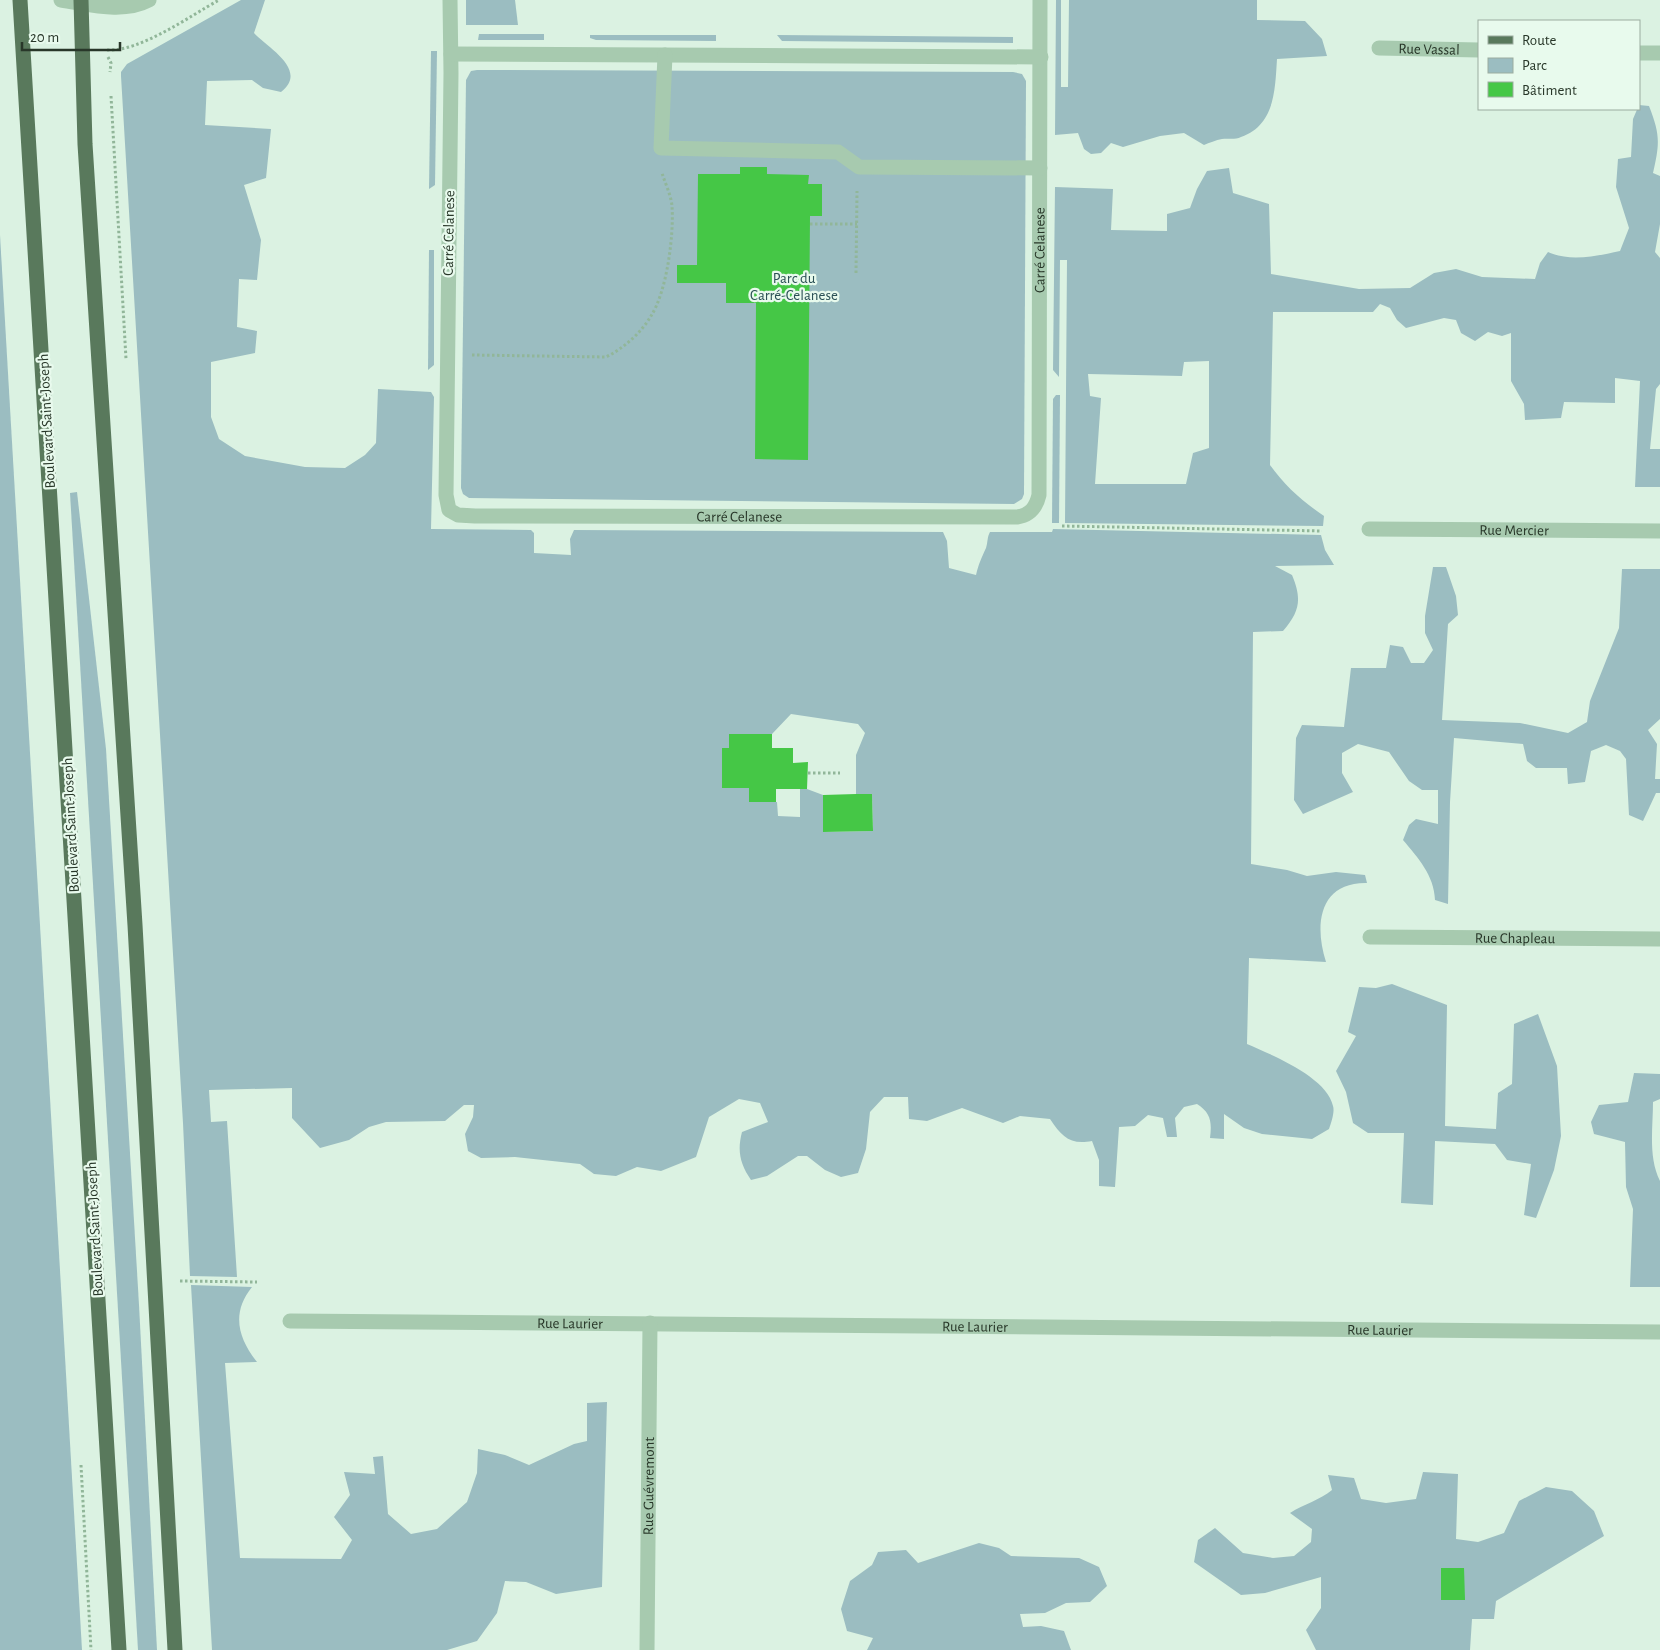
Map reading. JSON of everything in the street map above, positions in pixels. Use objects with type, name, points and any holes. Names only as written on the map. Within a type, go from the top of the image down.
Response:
[{"type":"main road","name":"Boulevard Saint-Joseph","points":[[20,0],[119,1650]]},
{"type":"main road","points":[[81,1],[85,154],[135,935],[175,1650]]},
{"type":"street","points":[[61,0],[81,1],[115,7],[131,6],[149,0]]},
{"type":"street","name":"Carré Celanese","points":[[450,0],[447,505],[449,510],[458,515],[1017,517],[1027,515],[1035,506],[1039,495],[1040,0]]},
{"type":"street","name":"Rue Vassal","points":[[1378,48],[1478,50]]},
{"type":"street","points":[[1640,53],[1660,53]]},
{"type":"street","points":[[451,54],[1041,57]]},
{"type":"street","points":[[665,55],[661,148],[838,152],[859,167],[1040,168]]},
{"type":"street","name":"Rue Mercier","points":[[1369,529],[1660,531]]},
{"type":"street","name":"Rue Chapleau","points":[[1370,937],[1660,939]]},
{"type":"street","name":"Rue Laurier","points":[[290,1320],[1660,1332]]},
{"type":"street","name":"Rue Guévremont","points":[[647,1650],[650,1323]]},
{"type":"path","points":[[118,51],[137,46],[219,0]]},
{"type":"path","points":[[448,355],[606,357],[622,349],[651,316],[663,287],[670,244],[672,206],[661,170]]},
{"type":"path","points":[[856,273],[857,192]]},
{"type":"path","points":[[810,224],[857,224]]},
{"type":"path","points":[[1062,526],[1322,531]]},
{"type":"path","points":[[808,773],[840,773]]},
{"type":"path","points":[[180,1281],[257,1282]]},
{"type":"green space","points":[[241,0],[265,0],[254,33],[283,60],[291,76],[288,84],[281,92],[263,88],[252,80],[207,81],[205,125],[271,129],[266,178],[244,185],[261,240],[257,280],[239,279],[237,327],[257,331],[255,353],[211,362],[211,417],[219,439],[245,456],[305,467],[345,468],[365,455],[376,443],[378,389],[431,392],[434,397],[431,529],[531,530],[534,533],[534,553],[571,555],[570,539],[574,530],[943,532],[947,541],[949,568],[976,575],[990,532],[1052,532],[1053,529],[1321,535],[1325,550],[1334,565],[1275,566],[1292,575],[1298,598],[1296,611],[1283,631],[1253,632],[1251,864],[1287,870],[1307,876],[1336,872],[1365,875],[1367,883],[1351,885],[1339,890],[1330,898],[1324,908],[1321,920],[1321,934],[1326,962],[1249,958],[1247,1044],[1297,1068],[1321,1086],[1329,1095],[1333,1106],[1329,1129],[1312,1139],[1262,1134],[1244,1128],[1224,1114],[1224,1139],[1210,1138],[1210,1118],[1202,1107],[1197,1104],[1184,1107],[1175,1118],[1177,1137],[1167,1137],[1163,1118],[1148,1115],[1135,1126],[1119,1127],[1115,1187],[1099,1186],[1099,1160],[1092,1141],[1072,1141],[1059,1131],[1050,1119],[1020,1116],[1003,1123],[962,1108],[927,1121],[909,1119],[908,1097],[884,1097],[870,1112],[866,1149],[858,1173],[841,1177],[825,1170],[807,1156],[798,1156],[767,1176],[751,1180],[744,1168],[741,1157],[742,1132],[768,1122],[760,1103],[739,1099],[709,1117],[696,1157],[661,1171],[637,1167],[616,1176],[594,1174],[580,1164],[515,1157],[481,1158],[468,1151],[465,1134],[473,1117],[474,1105],[464,1105],[445,1121],[386,1122],[369,1127],[349,1140],[320,1148],[292,1118],[292,1088],[209,1090],[211,1122],[227,1121],[237,1277],[190,1276],[183,1123],[121,76],[121,72],[127,64]],"holes":[[[791,714],[858,724],[865,733],[856,755],[856,794],[872,794],[873,831],[823,832],[823,795],[807,789],[800,789],[800,817],[778,816],[777,802],[749,802],[749,788],[722,748],[729,748],[729,734],[772,734]]]},
{"type":"green space","points":[[466,0],[515,0],[518,25],[466,25]]},
{"type":"green space","points":[[1056,0],[1061,0],[1061,87],[1068,87],[1069,0],[1257,0],[1257,20],[1305,21],[1322,39],[1327,56],[1277,59],[1274,94],[1267,115],[1261,124],[1241,137],[1220,139],[1204,145],[1184,133],[1160,136],[1123,147],[1111,143],[1101,153],[1091,154],[1084,149],[1078,133],[1055,135]]},
{"type":"green space","points":[[479,34],[544,34],[544,40],[478,40]]},
{"type":"green space","points":[[590,35],[716,35],[716,41],[596,40],[590,38]]},
{"type":"green space","points":[[777,35],[1013,37],[1013,43],[782,41]]},
{"type":"green space","points":[[431,51],[437,51],[435,185],[429,189]]},
{"type":"green space","name":"Parc du Carré-Celanese","points":[[471,71],[1013,72],[1022,74],[1026,81],[1024,494],[1022,499],[1014,504],[469,498],[463,494],[461,488],[466,80]]},
{"type":"green space","points":[[1640,105],[1649,106],[1658,139],[1653,173],[1660,176],[1660,224],[1655,252],[1660,258],[1660,384],[1656,389],[1650,449],[1660,449],[1660,487],[1635,487],[1640,381],[1615,378],[1615,403],[1564,402],[1561,418],[1525,420],[1524,404],[1511,381],[1511,333],[1502,336],[1488,332],[1475,341],[1461,333],[1456,320],[1444,318],[1406,328],[1397,320],[1390,308],[1380,304],[1373,312],[1273,312],[1270,465],[1294,493],[1324,516],[1323,526],[1065,523],[1067,260],[1060,260],[1059,377],[1053,370],[1055,187],[1113,189],[1111,230],[1167,231],[1167,214],[1190,208],[1197,189],[1207,171],[1229,168],[1233,193],[1269,204],[1271,274],[1359,289],[1410,288],[1434,273],[1456,269],[1482,277],[1535,279],[1540,263],[1548,252],[1565,257],[1574,257],[1620,251],[1629,228],[1616,187],[1618,159],[1631,157],[1633,119],[1637,110],[1640,110]],"holes":[[[1209,361],[1209,448],[1193,453],[1186,484],[1095,484],[1101,398],[1090,396],[1088,374],[1182,376],[1184,362]]]},
{"type":"green space","points":[[0,235],[82,1650],[0,1650]]},
{"type":"green space","points":[[429,250],[434,250],[434,365],[428,370]]},
{"type":"green space","points":[[1056,395],[1060,395],[1059,523],[1052,523],[1053,399]]},
{"type":"green space","points":[[77,492],[106,749],[139,1305],[157,1650],[138,1650],[70,493]]},
{"type":"green space","points":[[1433,567],[1446,567],[1456,596],[1458,615],[1448,624],[1442,720],[1520,723],[1568,733],[1587,722],[1590,701],[1619,628],[1622,569],[1660,569],[1660,719],[1648,730],[1657,744],[1655,779],[1660,779],[1660,793],[1656,793],[1643,821],[1629,815],[1626,759],[1620,751],[1606,745],[1591,751],[1585,782],[1568,784],[1567,768],[1536,768],[1527,761],[1523,744],[1454,738],[1450,802],[1448,904],[1435,900],[1432,883],[1428,875],[1403,840],[1409,825],[1416,819],[1438,824],[1438,790],[1422,790],[1409,781],[1389,752],[1358,744],[1342,753],[1342,773],[1353,792],[1303,814],[1294,800],[1296,738],[1302,725],[1344,727],[1351,668],[1386,668],[1390,645],[1403,647],[1411,663],[1424,663],[1433,650],[1425,633],[1425,616]]},
{"type":"green space","points":[[1392,984],[1447,1005],[1445,1126],[1496,1129],[1498,1093],[1512,1084],[1514,1024],[1538,1014],[1557,1066],[1561,1136],[1554,1170],[1536,1218],[1524,1215],[1531,1164],[1507,1160],[1495,1144],[1435,1141],[1433,1205],[1401,1203],[1404,1133],[1368,1133],[1353,1123],[1346,1092],[1336,1071],[1356,1036],[1348,1032],[1359,987],[1376,988]]},
{"type":"green space","points":[[1634,1073],[1660,1074],[1660,1099],[1653,1102],[1652,1142],[1656,1172],[1660,1181],[1660,1287],[1630,1287],[1633,1209],[1626,1187],[1625,1142],[1594,1134],[1591,1122],[1599,1105],[1628,1102]]},
{"type":"green space","points":[[191,1285],[252,1287],[245,1297],[239,1316],[245,1344],[257,1362],[225,1363],[240,1558],[341,1559],[352,1540],[334,1517],[350,1495],[344,1472],[375,1474],[373,1457],[383,1456],[388,1514],[411,1534],[437,1529],[467,1502],[477,1473],[478,1449],[505,1455],[529,1465],[574,1444],[587,1441],[587,1403],[607,1402],[602,1587],[556,1594],[526,1582],[505,1581],[497,1613],[477,1641],[447,1650],[212,1650]]},
{"type":"green space","points":[[1423,1472],[1458,1474],[1456,1539],[1478,1542],[1504,1533],[1519,1501],[1546,1487],[1572,1491],[1594,1511],[1604,1536],[1496,1601],[1494,1619],[1472,1619],[1470,1650],[1316,1650],[1306,1630],[1321,1608],[1321,1577],[1265,1593],[1241,1595],[1194,1562],[1198,1540],[1215,1528],[1243,1553],[1273,1558],[1294,1556],[1311,1542],[1312,1529],[1290,1513],[1332,1490],[1328,1475],[1354,1478],[1361,1499],[1386,1503],[1416,1499]],"holes":[[[1441,1568],[1464,1568],[1464,1599],[1442,1600]]]},
{"type":"green space","points":[[979,1543],[999,1548],[1011,1556],[1079,1558],[1099,1567],[1107,1586],[1090,1602],[1066,1603],[1045,1613],[1020,1614],[1023,1627],[1041,1626],[1064,1631],[1071,1650],[867,1650],[873,1638],[847,1631],[841,1609],[850,1581],[872,1565],[878,1552],[906,1550],[918,1563]]},
{"type":"building","points":[[740,167],[767,167],[767,174],[809,175],[808,184],[822,184],[822,216],[810,216],[808,460],[755,459],[756,303],[726,303],[726,283],[677,283],[677,265],[697,265],[698,174],[740,174]]},
{"type":"building","points":[[729,734],[772,734],[772,748],[793,748],[793,763],[808,762],[807,789],[776,789],[776,802],[749,802],[749,788],[722,788],[722,748],[729,748]]},
{"type":"building","points":[[872,794],[873,831],[823,832],[823,795]]},
{"type":"building","points":[[1441,1568],[1464,1568],[1465,1600],[1441,1600]]}]
